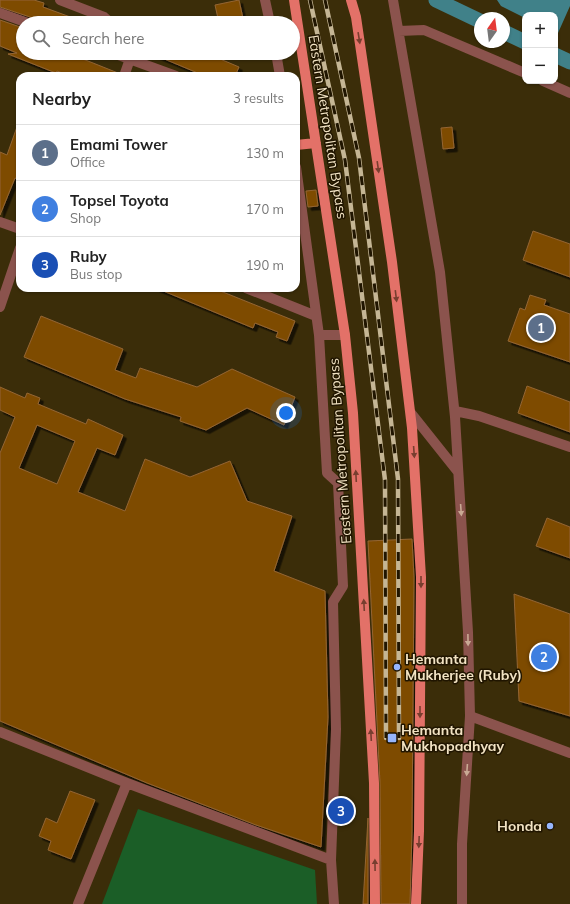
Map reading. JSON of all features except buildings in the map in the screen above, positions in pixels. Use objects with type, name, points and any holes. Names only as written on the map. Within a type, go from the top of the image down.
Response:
[{"type":"main road","name":"Eastern Metropolitan Bypass","points":[[294,0],[296,16]]},
{"type":"main road","points":[[351,0],[356,17],[378,165],[411,413],[421,577],[419,831],[416,904]]},
{"type":"main road","name":"Eastern Metropolitan Bypass","points":[[300,39],[346,335],[353,421],[373,775],[375,904]]},
{"type":"main road","points":[[300,145],[316,143]]},
{"type":"street","points":[[60,0],[101,16]]},
{"type":"street","points":[[265,0],[268,16]]},
{"type":"street","points":[[393,0],[440,272],[455,411],[468,632],[470,716],[462,844],[462,904]]},
{"type":"street","points":[[0,13],[16,19]]},
{"type":"street","points":[[399,31],[424,30],[522,72]]},
{"type":"street","points":[[125,72],[130,60]]},
{"type":"street","points":[[133,60],[165,72]]},
{"type":"street","points":[[277,60],[279,72]]},
{"type":"street","points":[[550,84],[570,93]]},
{"type":"street","points":[[300,197],[319,335],[327,473],[338,483],[343,586],[333,602],[336,729],[331,860],[334,904]]},
{"type":"street","points":[[0,222],[16,228]]},
{"type":"street","points":[[0,307],[16,260]]},
{"type":"street","points":[[256,292],[316,316]]},
{"type":"street","points":[[319,335],[346,335]]},
{"type":"street","points":[[455,411],[479,416],[570,447]]},
{"type":"street","points":[[411,413],[458,472]]},
{"type":"street","points":[[470,716],[570,753]]},
{"type":"street","points":[[0,732],[127,783],[331,860]]},
{"type":"street","points":[[78,904],[127,783]]},
{"type":"green space","points":[[138,809],[315,870],[317,904],[102,904]]},
{"type":"water","points":[[497,0],[570,0],[570,6],[558,33],[558,12],[522,12],[522,16],[501,6]]},
{"type":"waterway","points":[[436,0],[474,18]]},
{"type":"waterway","points":[[510,35],[522,41]]},
{"type":"waterway","points":[[558,56],[570,62]]},
{"type":"railway","points":[[310,0],[345,160],[385,480],[386,738]]},
{"type":"railway","points":[[325,0],[359,158],[398,479],[399,738]]},
{"type":"place","name":"Emami Tower","points":[[541,328]]},
{"type":"place","name":"Topsel Toyota","points":[[544,657]]},
{"type":"place","name":"Hemanta Mukherjee (Ruby)","points":[[397,667]]},
{"type":"place","name":"Hemanta Mukhopadhyay","points":[[392,738]]},
{"type":"place","name":"Ruby","points":[[341,811]]},
{"type":"place","name":"Honda","points":[[550,826]]}]
